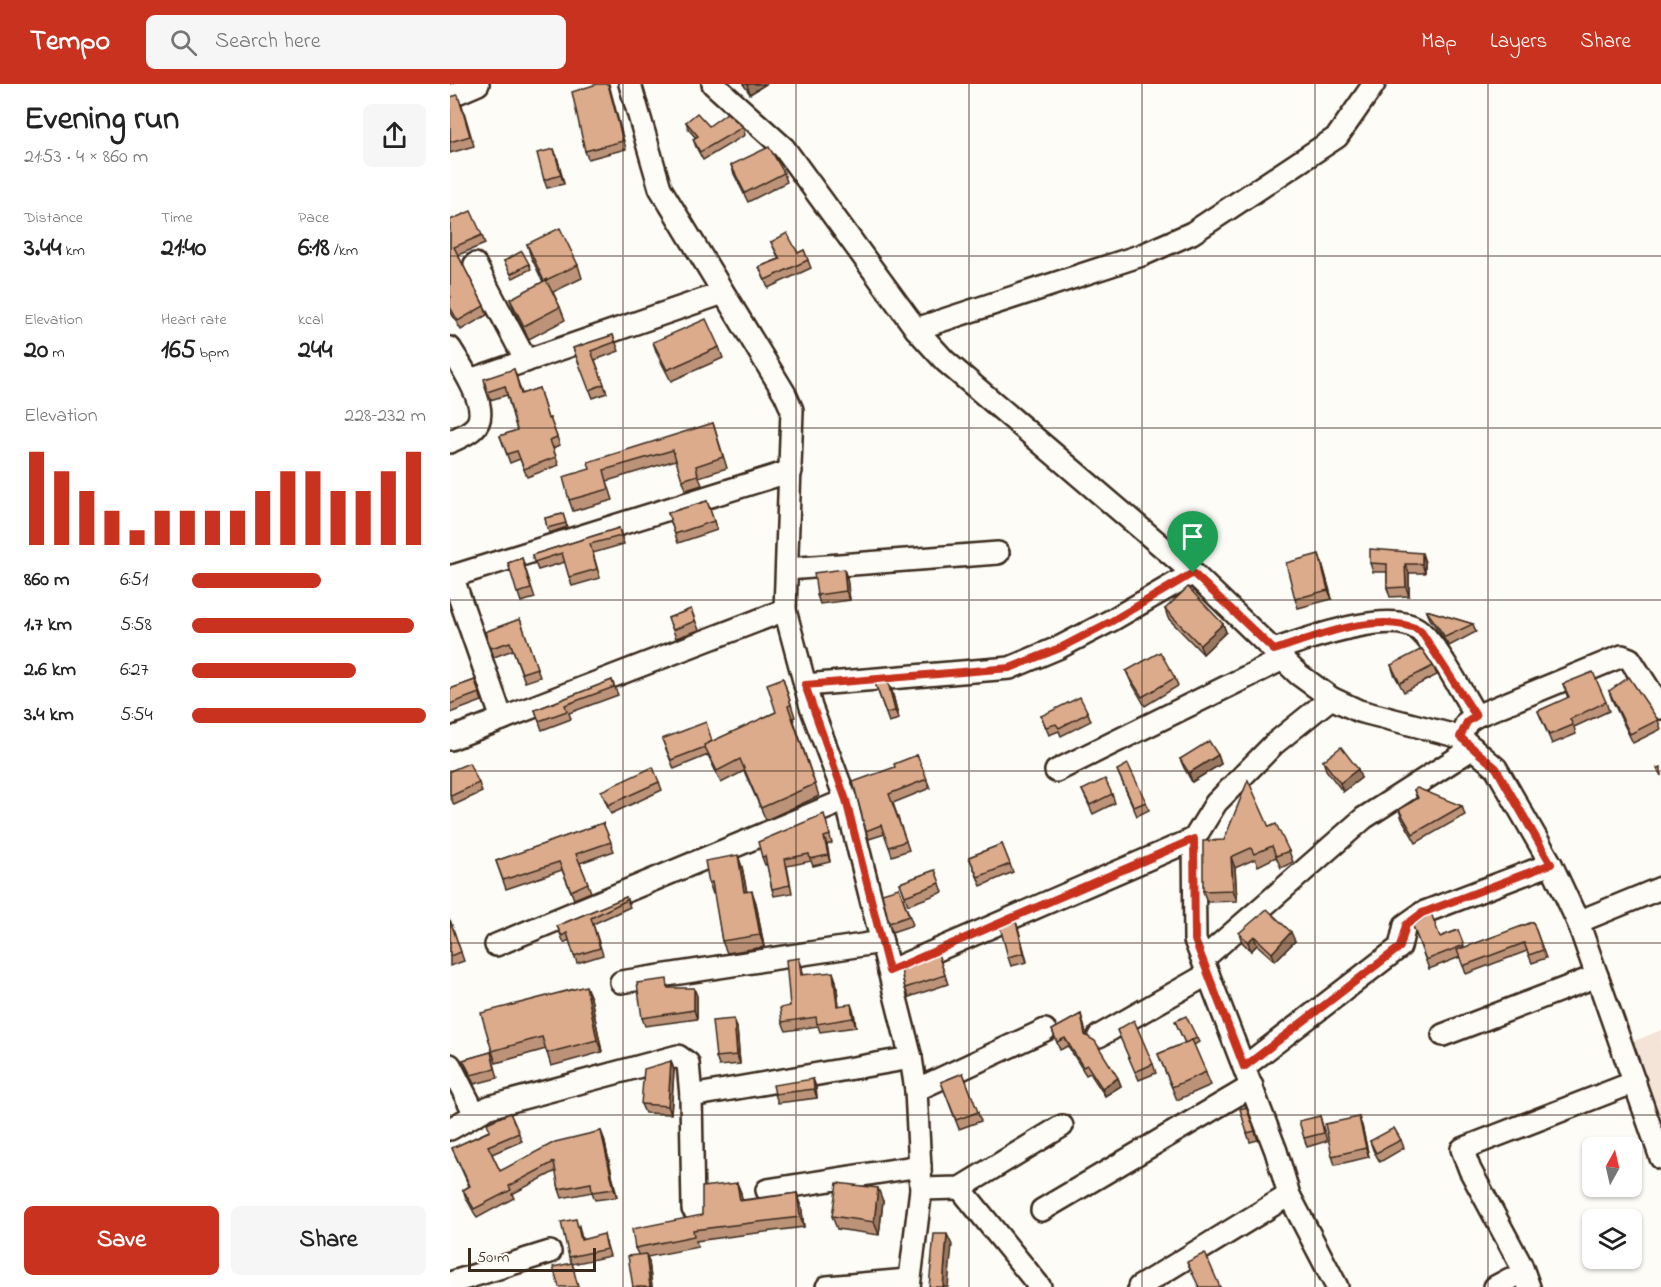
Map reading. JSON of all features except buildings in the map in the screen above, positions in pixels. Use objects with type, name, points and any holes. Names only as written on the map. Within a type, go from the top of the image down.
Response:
[{"type":"street","points":[[450,96],[478,84]]},
{"type":"street","points":[[630,84],[660,188],[785,394],[792,410],[792,471],[785,610],[805,685],[846,800],[911,1058],[916,1090],[921,1189],[908,1284],[827,1287]]},
{"type":"street","points":[[713,84],[784,148],[916,329],[945,361],[1193,573],[1298,674],[1331,698],[1359,711],[1466,743],[1496,768],[1551,864],[1578,922],[1661,1158]]},
{"type":"street","points":[[916,329],[1142,255],[1192,233],[1337,137],[1374,84]]},
{"type":"street","points":[[475,264],[526,361]]},
{"type":"street","points":[[470,380],[723,293]]},
{"type":"street","points":[[450,348],[470,380],[481,412],[475,428],[450,442]]},
{"type":"street","points":[[502,719],[451,577],[792,471]]},
{"type":"street","points":[[787,569],[998,552]]},
{"type":"street","points":[[805,685],[1010,668],[1060,648],[1112,621],[1193,573]]},
{"type":"street","points":[[450,740],[785,610]]},
{"type":"street","points":[[1056,771],[1278,655],[1343,627],[1390,623],[1420,630],[1476,716]]},
{"type":"street","points":[[1466,743],[1467,722],[1476,716],[1626,656],[1661,708]]},
{"type":"street","points":[[1331,698],[1274,744],[1216,803],[1194,839],[1195,940],[1289,1195],[1337,1287]]},
{"type":"street","points":[[1100,1036],[1206,967],[1364,818],[1466,743]]},
{"type":"street","points":[[496,945],[846,800]]},
{"type":"street","points":[[889,971],[1194,839]]},
{"type":"street","points":[[1042,1210],[1247,1076],[1400,947],[1406,925],[1422,913],[1551,864]]},
{"type":"street","points":[[1578,922],[1661,888]]},
{"type":"street","points":[[621,982],[882,942]]},
{"type":"street","points":[[1443,1035],[1597,976]]},
{"type":"street","points":[[916,1090],[1045,1030]]},
{"type":"street","points":[[450,1130],[489,1107],[588,1078],[678,1056],[688,1063],[691,1096],[693,1209]]},
{"type":"street","points":[[691,1096],[911,1058]]},
{"type":"street","points":[[450,1065],[475,1114]]},
{"type":"street","points":[[1511,1284],[1521,1264],[1470,1170],[1462,1149],[1635,1082]]},
{"type":"street","points":[[921,1189],[960,1188],[1062,1126]]},
{"type":"street","points":[[767,1190],[920,1166]]},
{"type":"street","points":[[960,1188],[1040,1287]]},
{"type":"street","points":[[1139,1287],[1289,1195]]},
{"type":"street","points":[[450,1282],[550,1252]]},
{"type":"shaded area","points":[[1661,1030],[1661,1121],[1632,1042]]},
{"type":"route","points":[[1193,573],[1274,650],[1343,627],[1390,623],[1420,630],[1476,716],[1467,722],[1460,737],[1496,768],[1551,864],[1422,913],[1406,925],[1400,947],[1244,1067],[1195,940],[1194,839],[889,971],[846,800],[805,685],[1010,668],[1060,648],[1112,621],[1193,573]]}]
